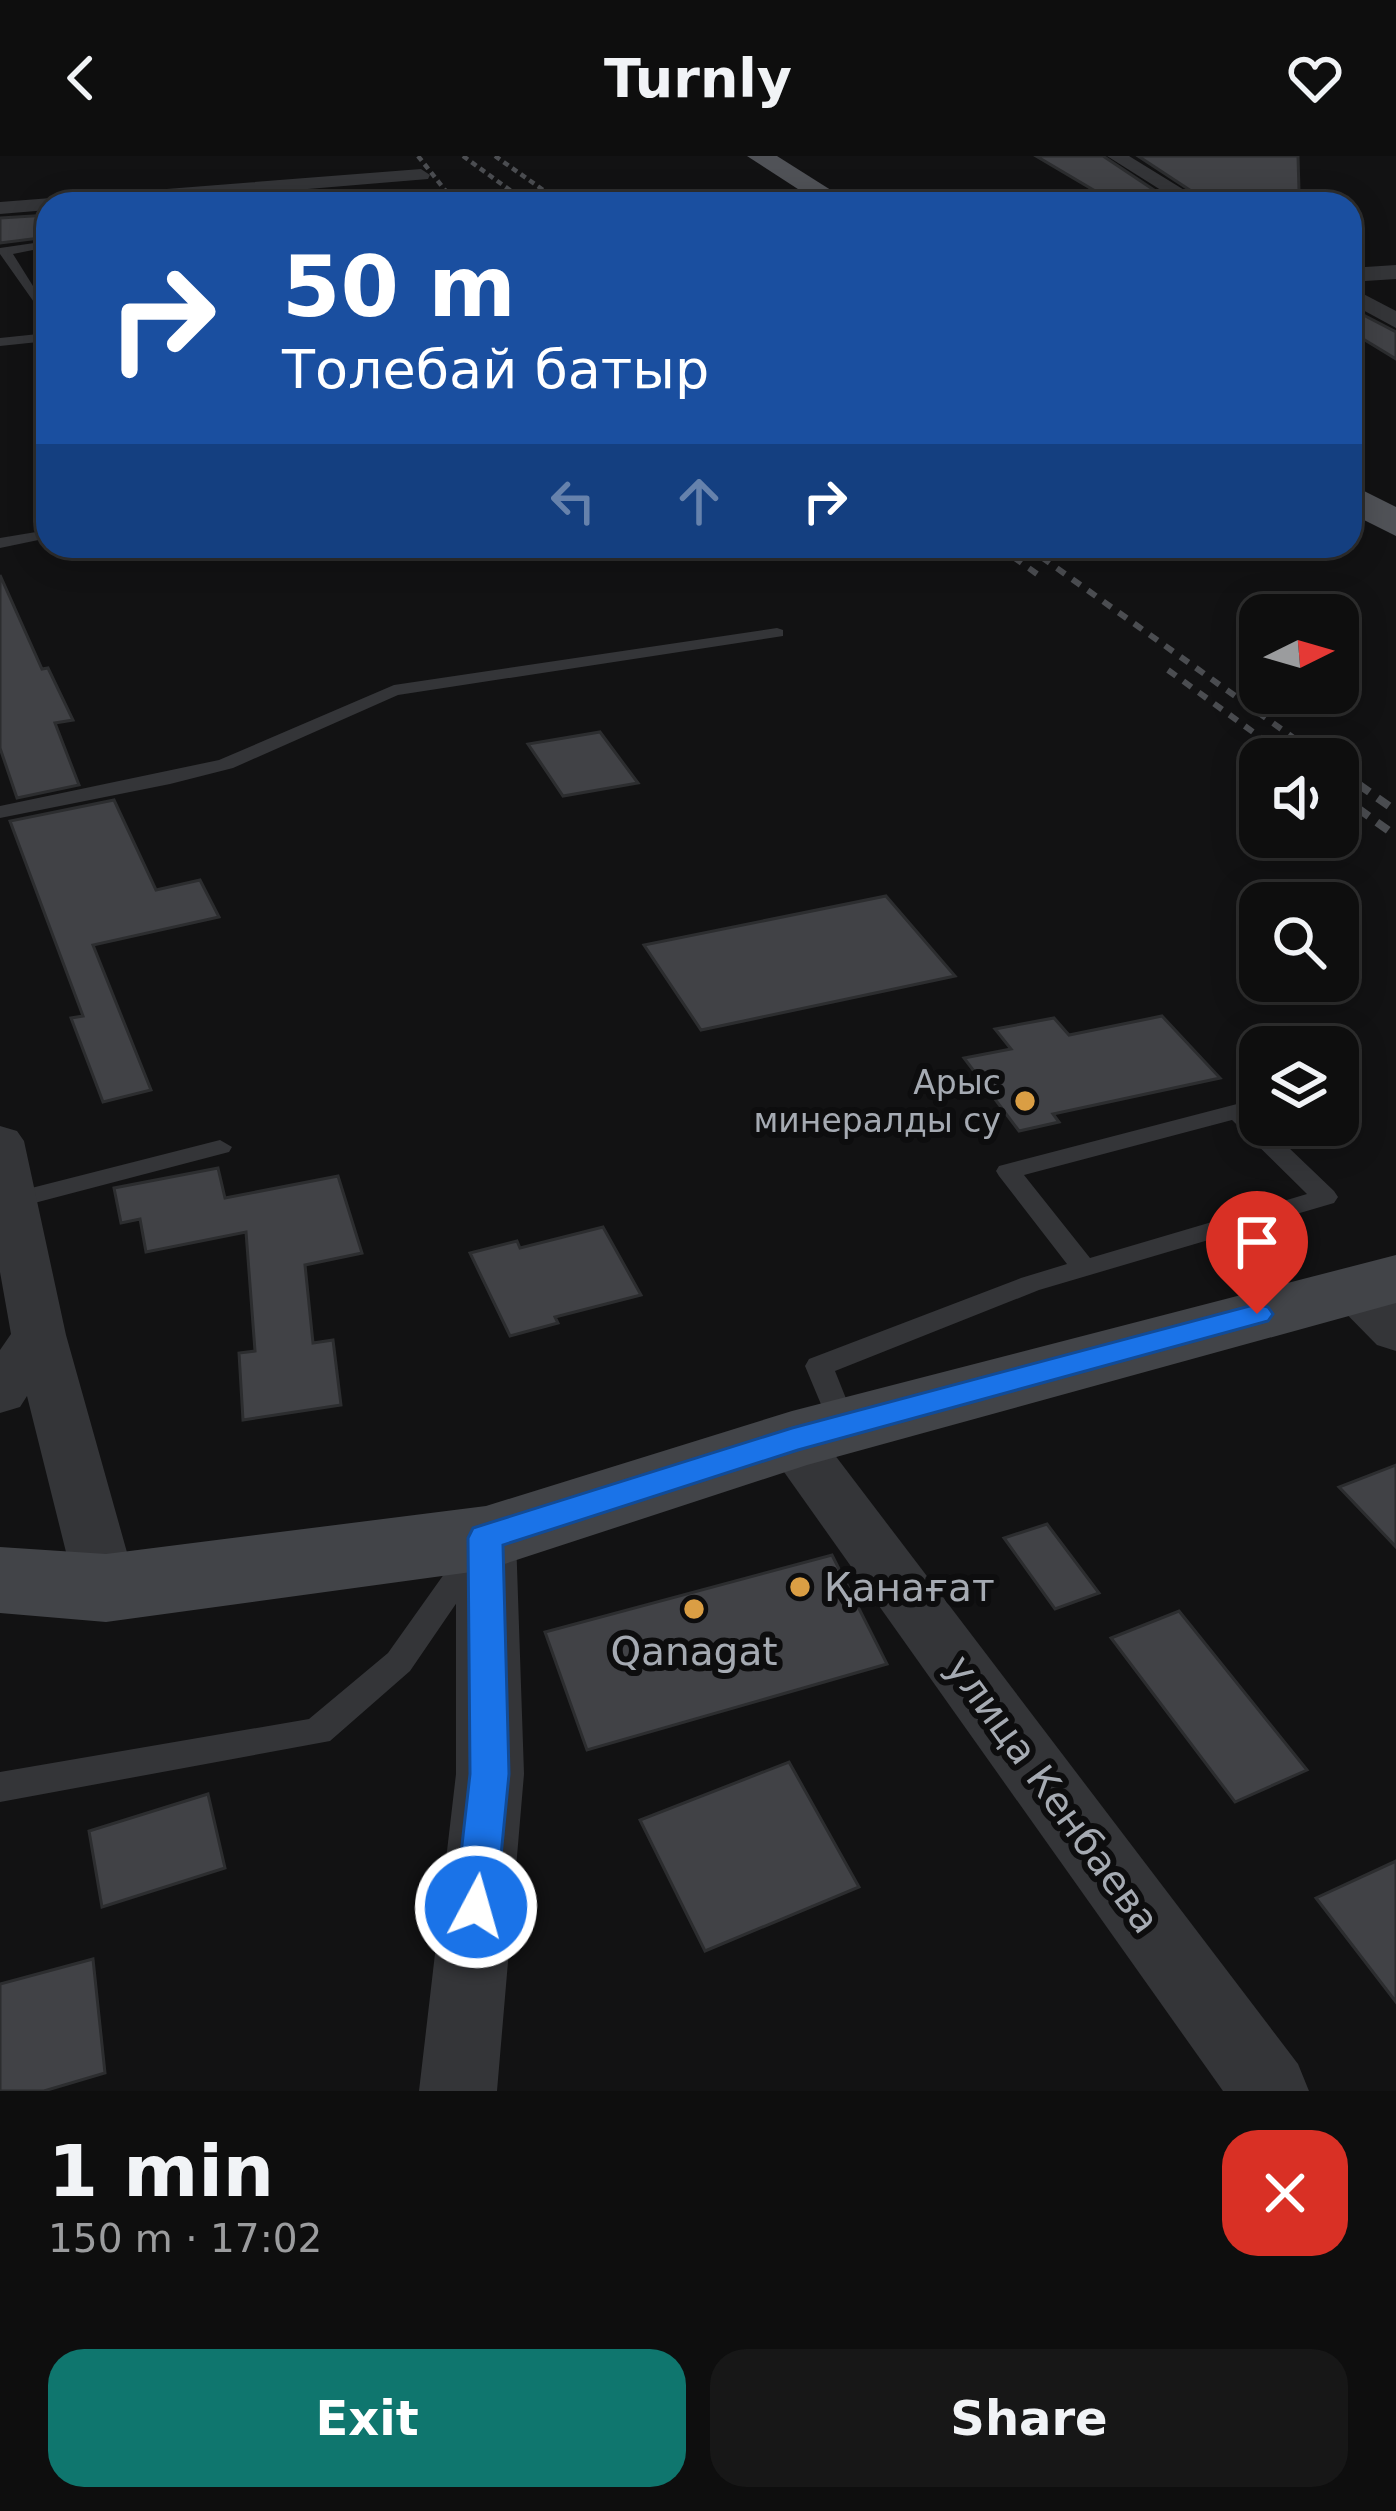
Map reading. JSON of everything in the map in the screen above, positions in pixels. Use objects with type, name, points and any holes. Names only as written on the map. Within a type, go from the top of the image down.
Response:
[{"type":"main road","points":[[759,156],[820,192]]},
{"type":"main road","points":[[1362,503],[1396,524]]},
{"type":"main road","points":[[1362,524],[1396,544]]},
{"type":"main road","points":[[0,1580],[106,1588],[486,1538],[818,1433],[1380,1300]]},
{"type":"street","points":[[1116,156],[1177,192]]},
{"type":"street","points":[[159,171],[170,192]]},
{"type":"street","points":[[241,192],[421,175]]},
{"type":"street","points":[[0,208],[36,205]]},
{"type":"street","points":[[1362,273],[1396,272]]},
{"type":"street","points":[[1362,301],[1396,321]]},
{"type":"street","points":[[0,1141],[8,1203],[39,1335],[106,1588]]},
{"type":"street","points":[[0,1394],[39,1335]]},
{"type":"street","name":"улица Кенбаева","points":[[818,1433],[1270,2091]]},
{"type":"street","points":[[458,2091],[490,1774],[486,1538]]},
{"type":"lane","points":[[36,246],[4,251],[36,300]]},
{"type":"lane","points":[[0,342],[36,338]]},
{"type":"lane","points":[[0,543],[36,536]]},
{"type":"lane","points":[[0,812],[225,764],[394,690],[777,633]]},
{"type":"lane","points":[[818,1433],[819,1366],[1030,1284],[1325,1197],[1237,1111],[1008,1171],[1084,1268]]},
{"type":"lane","points":[[8,1203],[220,1147]]},
{"type":"lane","points":[[0,1787],[318,1732],[399,1663],[486,1538]]},
{"type":"building","points":[[1036,156],[1103,156],[1157,192],[1097,192]]},
{"type":"building","points":[[1138,156],[1298,156],[1303,192],[1193,192]]},
{"type":"building","points":[[36,216],[36,238],[0,243],[0,218]]},
{"type":"building","points":[[1362,314],[1396,332],[1396,359],[1362,338]]},
{"type":"building","points":[[0,575],[42,669],[48,668],[73,720],[55,723],[79,785],[17,798],[0,748]]},
{"type":"building","points":[[600,732],[638,783],[563,796],[528,744]]},
{"type":"building","points":[[114,800],[156,890],[200,880],[219,917],[93,945],[151,1090],[103,1102],[71,1018],[83,1016],[10,821]]},
{"type":"building","points":[[886,896],[955,976],[701,1030],[644,945]]},
{"type":"building","points":[[1162,1016],[1220,1078],[1053,1114],[1059,1122],[1019,1131],[964,1058],[1011,1049],[995,1029],[1054,1018],[1069,1035]]},
{"type":"building","points":[[218,1168],[225,1198],[338,1176],[362,1253],[305,1265],[313,1343],[333,1340],[341,1405],[243,1420],[239,1353],[255,1351],[246,1232],[146,1252],[140,1219],[121,1223],[114,1188]]},
{"type":"building","points":[[603,1227],[641,1295],[555,1317],[558,1323],[510,1336],[470,1253],[517,1241],[520,1248]]},
{"type":"building","points":[[1396,1465],[1396,1547],[1339,1487]]},
{"type":"building","points":[[1047,1524],[1099,1593],[1055,1609],[1004,1538]]},
{"type":"building","points":[[832,1555],[887,1664],[587,1750],[545,1632]]},
{"type":"building","points":[[1179,1611],[1307,1770],[1235,1802],[1111,1638]]},
{"type":"building","points":[[789,1762],[859,1887],[705,1951],[640,1820]]},
{"type":"building","points":[[208,1794],[225,1868],[102,1907],[89,1831]]},
{"type":"building","points":[[1396,1861],[1396,2002],[1316,1898]]},
{"type":"building","points":[[93,1959],[105,2073],[44,2091],[0,2091],[0,1984]]},
{"type":"railway","points":[[418,156],[446,192]]},
{"type":"railway","points":[[463,156],[512,192]]},
{"type":"railway","points":[[495,156],[546,192]]},
{"type":"railway","points":[[1015,558],[1037,574]]},
{"type":"railway","points":[[1043,558],[1294,738]]},
{"type":"railway","points":[[1168,670],[1261,738]]},
{"type":"railway","points":[[1359,785],[1396,811]]},
{"type":"railway","points":[[1359,809],[1396,836]]},
{"type":"place","name":"Арыс минералды су","points":[[1025,1101]]},
{"type":"place","name":"Қанағат","points":[[800,1587]]},
{"type":"place","name":"Qanagat","points":[[694,1609]]},
{"type":"route","points":[[476,1907],[490,1774],[486,1538],[792,1439],[1257,1314]]}]
